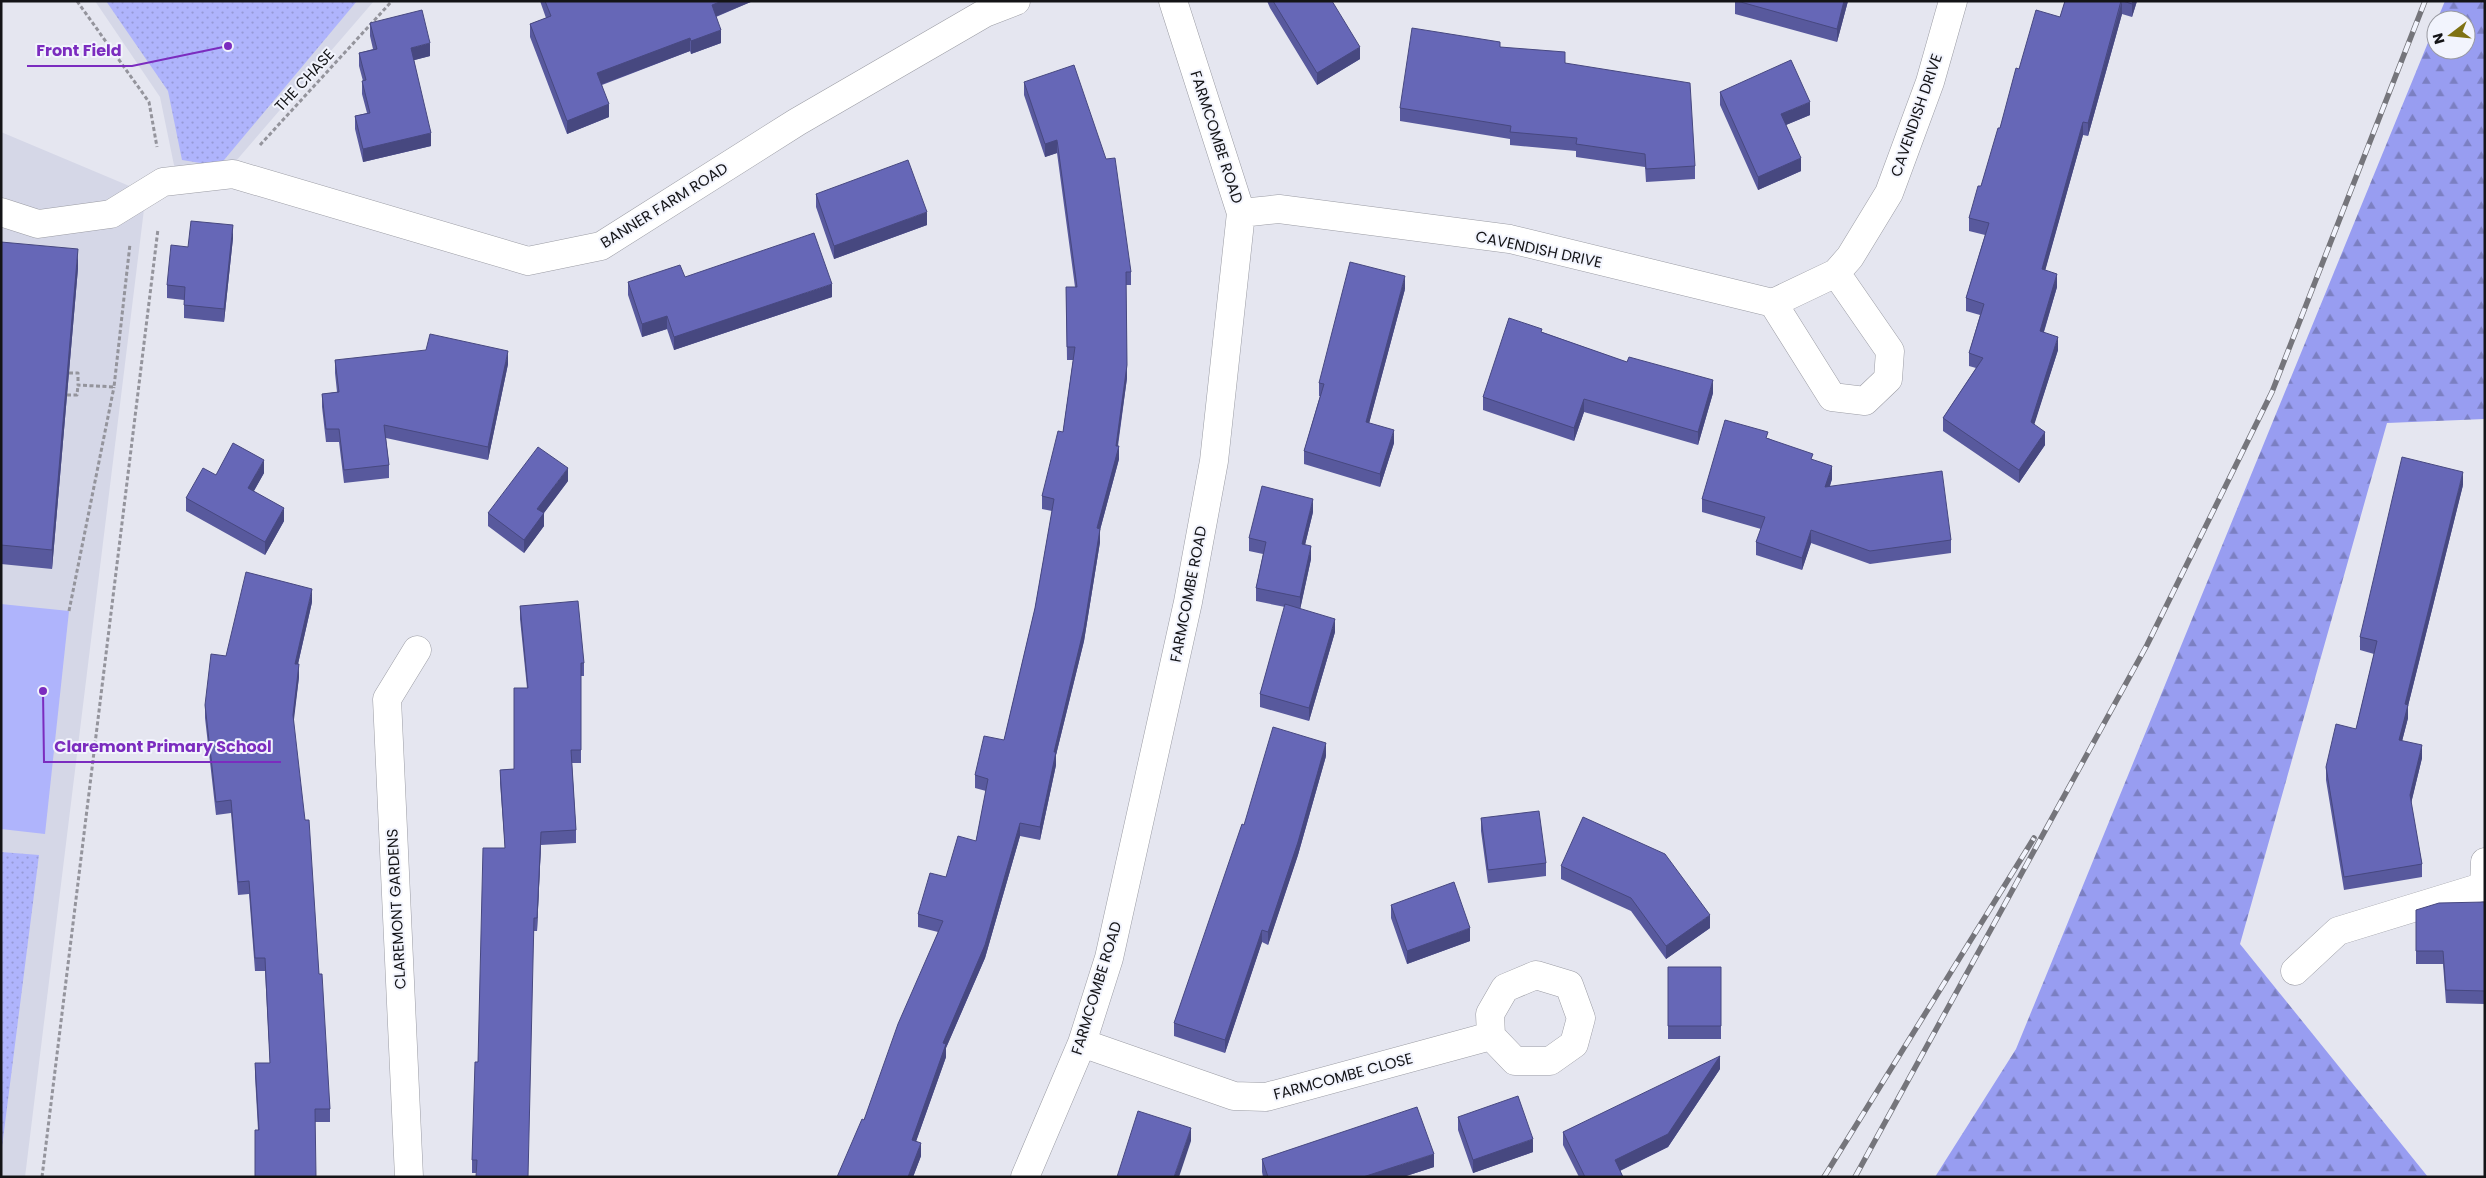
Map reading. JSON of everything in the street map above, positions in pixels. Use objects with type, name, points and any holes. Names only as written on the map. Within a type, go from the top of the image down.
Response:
[{"type":"street","name":"BANNER FARM ROAD","points":[[163,182],[233,174],[528,261],[601,246],[797,122],[985,13],[1016,1]]},
{"type":"street","name":"FARMCOMBE ROAD","points":[[1025,1177],[1082,1043],[1109,958],[1188,602],[1214,461],[1241,213],[1173,1]]},
{"type":"street","name":"CAVENDISH DRIVE","points":[[1241,213],[1278,209],[1510,239],[1773,303],[1836,273],[1850,257],[1889,193],[1930,82],[1953,1]]},
{"type":"street","points":[[1,212],[38,224],[111,214],[163,182]]},
{"type":"street","points":[[1773,303],[1832,397],[1865,401],[1888,379],[1890,351],[1836,273]]},
{"type":"street","name":"CLAREMONT GARDENS","points":[[408,1177],[387,698],[417,650]]},
{"type":"street","points":[[2295,971],[2338,931],[2484,886],[2485,862]]},
{"type":"street","name":"FARMCOMBE CLOSE","points":[[1082,1043],[1234,1096],[1266,1097],[1491,1036]]},
{"type":"path","points":[[42,1177],[163,182],[149,102],[77,1]]},
{"type":"path","name":"THE CHASE","points":[[233,174],[392,1]]},
{"type":"path","points":[[69,612],[114,388],[131,239]]},
{"type":"path","points":[[67,395],[77,395],[78,385],[78,373],[69,373]]},
{"type":"path","points":[[78,385],[114,388]]},
{"type":"shaded area","points":[[95,1],[374,1],[223,176],[175,170],[160,97]]},
{"type":"shaded area","points":[[106,1],[357,1],[219,166],[182,160],[168,91]]},
{"type":"shaded area","points":[[1,132],[146,193],[25,1177],[1,1177]]},
{"type":"shaded area","points":[[1,604],[69,611],[45,834],[1,829]]},
{"type":"shaded area","points":[[1,852],[39,855],[1,1155]]},
{"type":"green space","points":[[2445,1],[2485,1],[2485,419],[2387,423],[2240,944],[2428,1177],[1935,1177],[2016,1049],[2426,47],[2426,60],[2476,60],[2476,10],[2441,10]]},
{"type":"building","points":[[545,1],[722,1],[712,5],[721,30],[691,41],[690,38],[597,73],[609,104],[567,121],[530,24],[551,16]]},
{"type":"building","points":[[1273,1],[1332,1],[1360,47],[1317,73]]},
{"type":"building","points":[[1737,1],[1844,1],[1837,29]]},
{"type":"building","points":[[2065,1],[2121,1],[2088,123],[2083,122],[2042,269],[2057,274],[2040,331],[2058,337],[2031,422],[2045,432],[2019,470],[1943,418],[1983,358],[1969,353],[1984,304],[1966,298],[1989,223],[1969,218],[1978,186],[1981,186],[1998,128],[2000,128],[2016,68],[2019,69],[2036,10],[2060,17]]},
{"type":"building","points":[[422,10],[430,43],[411,48],[431,133],[363,149],[355,116],[370,113],[362,81],[366,80],[359,53],[377,49],[370,23]]},
{"type":"building","points":[[1412,28],[1500,42],[1500,47],[1565,52],[1565,63],[1690,83],[1695,166],[1646,169],[1645,154],[1576,144],[1577,138],[1510,132],[1511,126],[1400,108]]},
{"type":"building","points":[[1791,60],[1810,102],[1781,114],[1801,158],[1758,177],[1720,92]]},
{"type":"building","points":[[1074,65],[1106,159],[1115,158],[1131,272],[1126,272],[1127,365],[1116,446],[1119,446],[1097,528],[1100,529],[1084,628],[1054,752],[1056,752],[1040,827],[1020,823],[985,945],[943,1043],[946,1044],[912,1140],[921,1143],[908,1177],[837,1177],[862,1119],[864,1120],[898,1024],[943,921],[918,914],[930,873],[946,877],[958,836],[976,841],[988,779],[975,775],[984,736],[1004,740],[1035,608],[1054,499],[1042,496],[1058,431],[1063,432],[1075,347],[1067,347],[1066,287],[1077,287],[1057,140],[1045,144],[1024,82]]},
{"type":"building","points":[[908,160],[927,212],[834,246],[816,194]]},
{"type":"building","points":[[191,221],[233,225],[224,309],[184,305],[185,287],[167,285],[171,245],[188,247]]},
{"type":"building","points":[[814,233],[832,284],[674,337],[667,316],[642,324],[628,282],[680,265],[685,277]]},
{"type":"building","points":[[1,242],[78,249],[52,550],[1,545]]},
{"type":"building","points":[[1350,262],[1405,276],[1366,422],[1394,430],[1380,474],[1304,451],[1324,384],[1319,383]]},
{"type":"building","points":[[1509,318],[1542,329],[1541,332],[1627,362],[1629,357],[1713,380],[1698,432],[1584,399],[1574,428],[1483,397]]},
{"type":"building","points":[[430,334],[508,351],[488,447],[384,425],[389,465],[344,470],[339,429],[326,429],[322,394],[339,392],[335,360],[426,350]]},
{"type":"building","points":[[1725,420],[1768,432],[1766,438],[1813,454],[1811,459],[1832,466],[1825,487],[1942,471],[1951,540],[1870,551],[1811,530],[1802,558],[1756,542],[1765,517],[1702,499]]},
{"type":"building","points":[[233,443],[264,460],[248,488],[284,508],[265,542],[186,498],[203,468],[216,475]]},
{"type":"building","points":[[538,447],[568,468],[537,509],[544,513],[524,540],[488,513]]},
{"type":"building","points":[[2402,457],[2463,472],[2405,704],[2408,705],[2399,740],[2422,745],[2410,795],[2422,864],[2344,877],[2326,767],[2336,724],[2356,729],[2377,641],[2360,637]]},
{"type":"building","points":[[1262,486],[1313,499],[1302,544],[1311,546],[1300,597],[1256,588],[1266,542],[1249,538]]},
{"type":"building","points":[[246,572],[312,589],[295,664],[299,664],[293,715],[305,820],[309,820],[319,974],[322,974],[330,1109],[315,1109],[316,1177],[255,1177],[255,1130],[259,1130],[255,1063],[270,1063],[265,958],[255,958],[249,881],[238,882],[231,800],[216,802],[205,705],[211,654],[226,656]]},
{"type":"building","points":[[578,601],[584,663],[581,663],[581,750],[571,750],[576,830],[541,832],[537,918],[534,918],[528,1177],[476,1177],[477,1160],[472,1160],[475,1062],[478,1062],[483,848],[505,848],[500,770],[514,769],[514,688],[528,688],[520,606]]},
{"type":"building","points":[[1285,604],[1335,619],[1309,708],[1260,694]]},
{"type":"building","points":[[1273,727],[1326,743],[1298,842],[1268,932],[1262,930],[1225,1040],[1174,1023],[1242,824],[1244,825]]},
{"type":"building","points":[[1539,811],[1546,863],[1488,870],[1481,818]]},
{"type":"building","points":[[1583,817],[1665,854],[1710,915],[1666,946],[1631,898],[1561,866]]},
{"type":"building","points":[[1454,882],[1470,928],[1407,951],[1391,905]]},
{"type":"building","points":[[2485,902],[2485,991],[2446,990],[2443,951],[2416,951],[2416,910],[2439,903]]},
{"type":"building","points":[[1668,967],[1721,967],[1721,1026],[1668,1026]]},
{"type":"building","points":[[1720,1056],[1668,1134],[1615,1160],[1623,1177],[1585,1177],[1563,1132]]},
{"type":"building","points":[[1518,1096],[1533,1139],[1473,1160],[1458,1117]]},
{"type":"building","points":[[1417,1107],[1434,1154],[1363,1177],[1268,1177],[1262,1159]]},
{"type":"building","points":[[1138,1111],[1191,1128],[1174,1177],[1117,1177]]},
{"type":"railway","points":[[1855,1177],[2147,645],[2272,392],[2425,1]]},
{"type":"railway","points":[[1824,1177],[2034,838]]},
{"type":"place","name":"Front Field","points":[[228,46]]},
{"type":"place","name":"Claremont Primary School","points":[[43,691]]}]
